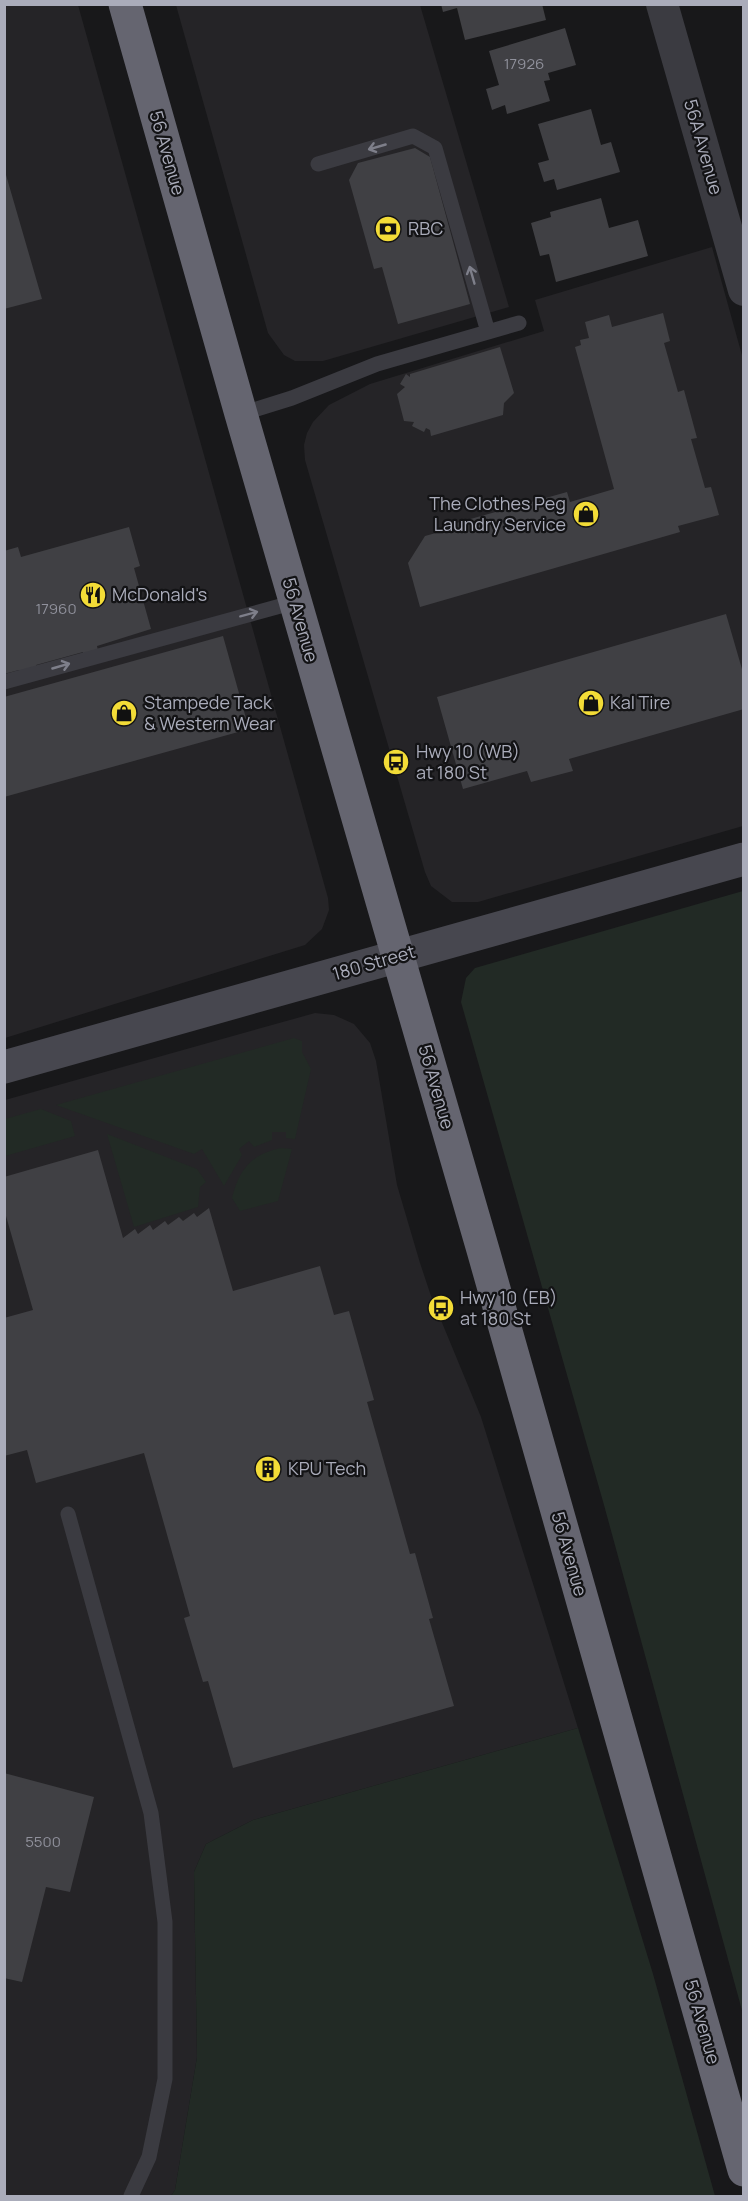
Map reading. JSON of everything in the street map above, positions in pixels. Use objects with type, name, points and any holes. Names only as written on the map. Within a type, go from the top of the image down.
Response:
[{"type":"highway","name":"56 Avenue","points":[[126,5],[744,2170]]},
{"type":"street","name":"56A Avenue","points":[[662,4],[744,290]]},
{"type":"street","name":"180 Street","points":[[4,1067],[744,859]]},
{"type":"lane","points":[[318,164],[413,136],[435,148],[488,332]]},
{"type":"lane","points":[[241,414],[292,398],[377,364],[519,323]]},
{"type":"lane","points":[[4,682],[295,602]]},
{"type":"lane","points":[[68,1514],[152,1813],[165,1922],[165,2079],[158,2125],[149,2157],[131,2196]]},
{"type":"shaded area","points":[[4,5],[78,5],[328,898],[329,910],[322,929],[305,945],[5,1038]]},
{"type":"shaded area","points":[[176,5],[420,5],[509,307],[323,361],[295,361],[284,355],[268,333]]},
{"type":"shaded area","points":[[712,247],[743,359],[743,826],[478,902],[452,902],[431,886],[425,872],[305,460],[304,445],[307,433],[313,422],[329,405],[370,384],[544,331],[535,300]]},
{"type":"shaded area","points":[[744,891],[743,2014],[604,1505],[461,1002],[466,978],[475,968]]},
{"type":"shaded area","points":[[315,1013],[334,1015],[354,1024],[370,1043],[376,1061],[397,1185],[420,1263],[431,1296],[481,1417],[578,1728],[253,1820],[206,1844],[194,1872],[197,2057],[175,2190],[171,2196],[5,2196],[5,1100]]},
{"type":"shaded area","points":[[294,1038],[302,1041],[302,1052],[311,1069],[295,1139],[286,1138],[286,1132],[272,1132],[272,1140],[254,1147],[249,1141],[239,1149],[242,1155],[224,1186],[202,1149],[194,1154],[56,1105]]},
{"type":"shaded area","points":[[41,1109],[71,1121],[75,1136],[5,1156],[5,1119]]},
{"type":"shaded area","points":[[107,1134],[197,1169],[206,1182],[200,1187],[198,1207],[134,1227]]},
{"type":"shaded area","points":[[281,1148],[292,1149],[278,1201],[240,1211],[232,1198],[243,1171],[248,1164],[262,1154]]},
{"type":"shaded area","points":[[578,1728],[653,1974],[715,2196],[171,2196],[175,2190],[197,2057],[194,1872],[206,1844],[253,1820]]},
{"type":"building","points":[[441,4],[542,4],[546,20],[465,40],[457,8],[443,12]]},
{"type":"building","points":[[565,28],[576,65],[548,73],[550,80],[544,81],[550,101],[507,114],[505,105],[492,110],[486,89],[499,85],[489,51]]},
{"type":"building","points":[[591,109],[601,145],[611,142],[620,172],[557,190],[554,179],[544,182],[538,163],[549,160],[538,124]]},
{"type":"building","points":[[415,148],[430,157],[470,304],[398,324],[382,267],[374,269],[349,180],[358,163]]},
{"type":"building","points":[[4,168],[42,299],[4,309]]},
{"type":"building","points":[[601,198],[609,228],[638,220],[648,256],[556,282],[549,254],[540,256],[531,223],[551,217],[550,212]]},
{"type":"building","points":[[663,313],[670,341],[664,343],[678,392],[684,390],[697,438],[691,439],[705,488],[711,487],[719,515],[678,526],[680,532],[420,607],[408,563],[425,536],[450,529],[449,525],[567,492],[570,502],[614,489],[575,347],[581,345],[580,340],[589,338],[585,322],[609,315],[612,327]]},
{"type":"building","points":[[500,347],[514,393],[504,403],[503,415],[431,436],[430,430],[426,428],[424,432],[412,426],[414,422],[404,421],[397,394],[405,387],[400,384],[406,374],[410,377],[410,374]]},
{"type":"building","points":[[129,527],[140,566],[134,568],[151,629],[97,646],[98,651],[83,656],[83,652],[36,665],[37,668],[20,673],[19,670],[4,674],[4,551],[18,547],[21,557]]},
{"type":"building","name":"Kal Tire","points":[[726,614],[744,676],[744,709],[569,759],[573,771],[531,782],[527,771],[463,789],[437,697]]},
{"type":"building","name":"Stampede Tack & Western Wear","points":[[223,636],[249,729],[4,797],[4,697]]},
{"type":"building","name":"KPU Tech","points":[[98,1150],[123,1238],[135,1229],[138,1234],[150,1225],[153,1230],[165,1221],[168,1225],[179,1217],[183,1221],[194,1213],[197,1217],[209,1208],[233,1291],[320,1266],[334,1315],[349,1311],[374,1400],[367,1402],[410,1554],[415,1553],[433,1618],[429,1619],[454,1706],[233,1768],[208,1681],[203,1682],[184,1618],[190,1616],[144,1453],[36,1483],[27,1450],[4,1456],[4,1318],[33,1310],[4,1209],[4,1177]]},
{"type":"building","points":[[4,1773],[94,1797],[70,1892],[46,1887],[22,1982],[4,1978]]},
{"type":"place","name":"RBC","points":[[388,229]]},
{"type":"place","name":"The Clothes Peg Laundry Service","points":[[586,514]]},
{"type":"place","name":"McDonald's","points":[[93,595]]},
{"type":"place","name":"Kal Tire","points":[[591,703]]},
{"type":"place","name":"Stampede Tack & Western Wear","points":[[124,713]]},
{"type":"place","name":"Hwy 10 (WB) at 180 St","points":[[396,762]]},
{"type":"place","name":"Hwy 10 (EB) at 180 St","points":[[441,1308]]},
{"type":"place","name":"KPU Tech","points":[[268,1469]]}]
